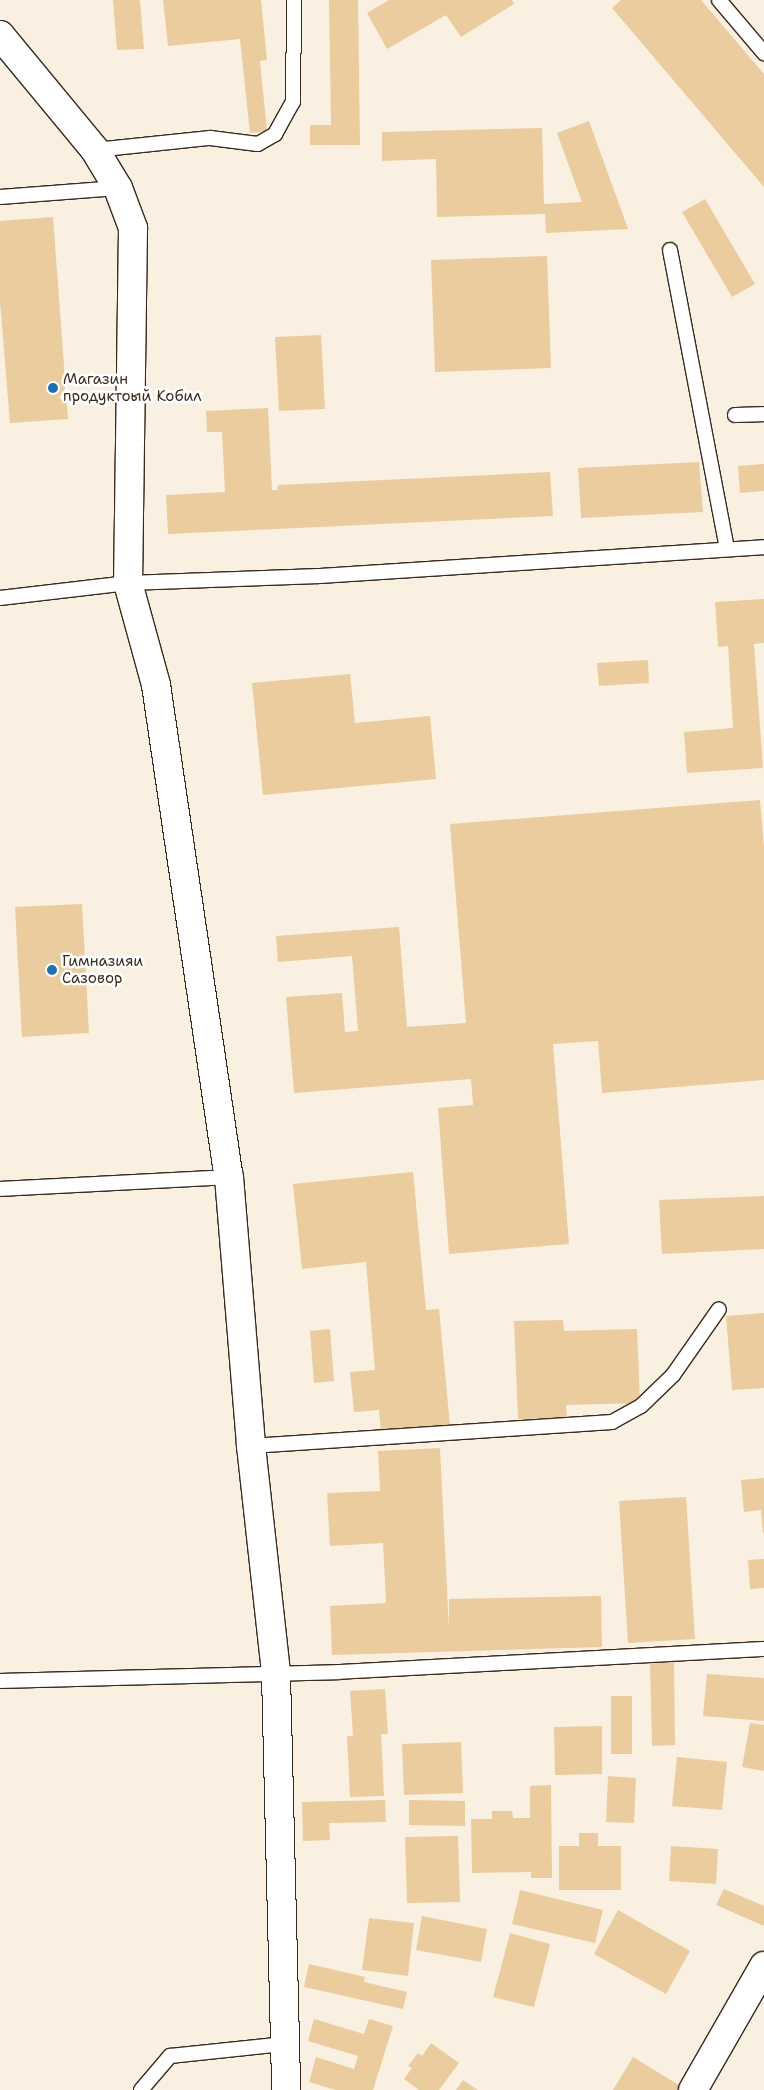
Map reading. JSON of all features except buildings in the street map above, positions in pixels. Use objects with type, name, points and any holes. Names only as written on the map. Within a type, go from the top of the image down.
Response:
[{"type":"street","points":[[0,35],[94,150],[118,188],[133,228],[128,583],[156,685],[229,1177],[251,1446],[276,1674],[286,2090]]},
{"type":"street","points":[[693,2090],[764,1966]]},
{"type":"lane","points":[[94,150],[210,138],[258,144],[275,134],[293,102],[294,0]]},
{"type":"lane","points":[[719,0],[764,53]]},
{"type":"lane","points":[[0,197],[118,188]]},
{"type":"lane","points":[[670,250],[727,549]]},
{"type":"lane","points":[[735,415],[764,414]]},
{"type":"lane","points":[[0,598],[128,583],[318,576],[764,546]]},
{"type":"lane","points":[[0,1189],[229,1177]]},
{"type":"lane","points":[[251,1446],[612,1422],[640,1406],[673,1374],[718,1309]]},
{"type":"lane","points":[[0,1681],[276,1674],[764,1649]]},
{"type":"lane","points":[[141,2090],[170,2056],[285,2044]]},
{"type":"place","name":"Магазин продуктоый Кобил","points":[[53,388]]},
{"type":"place","name":"Гимназияи Сазовор","points":[[52,970]]}]
